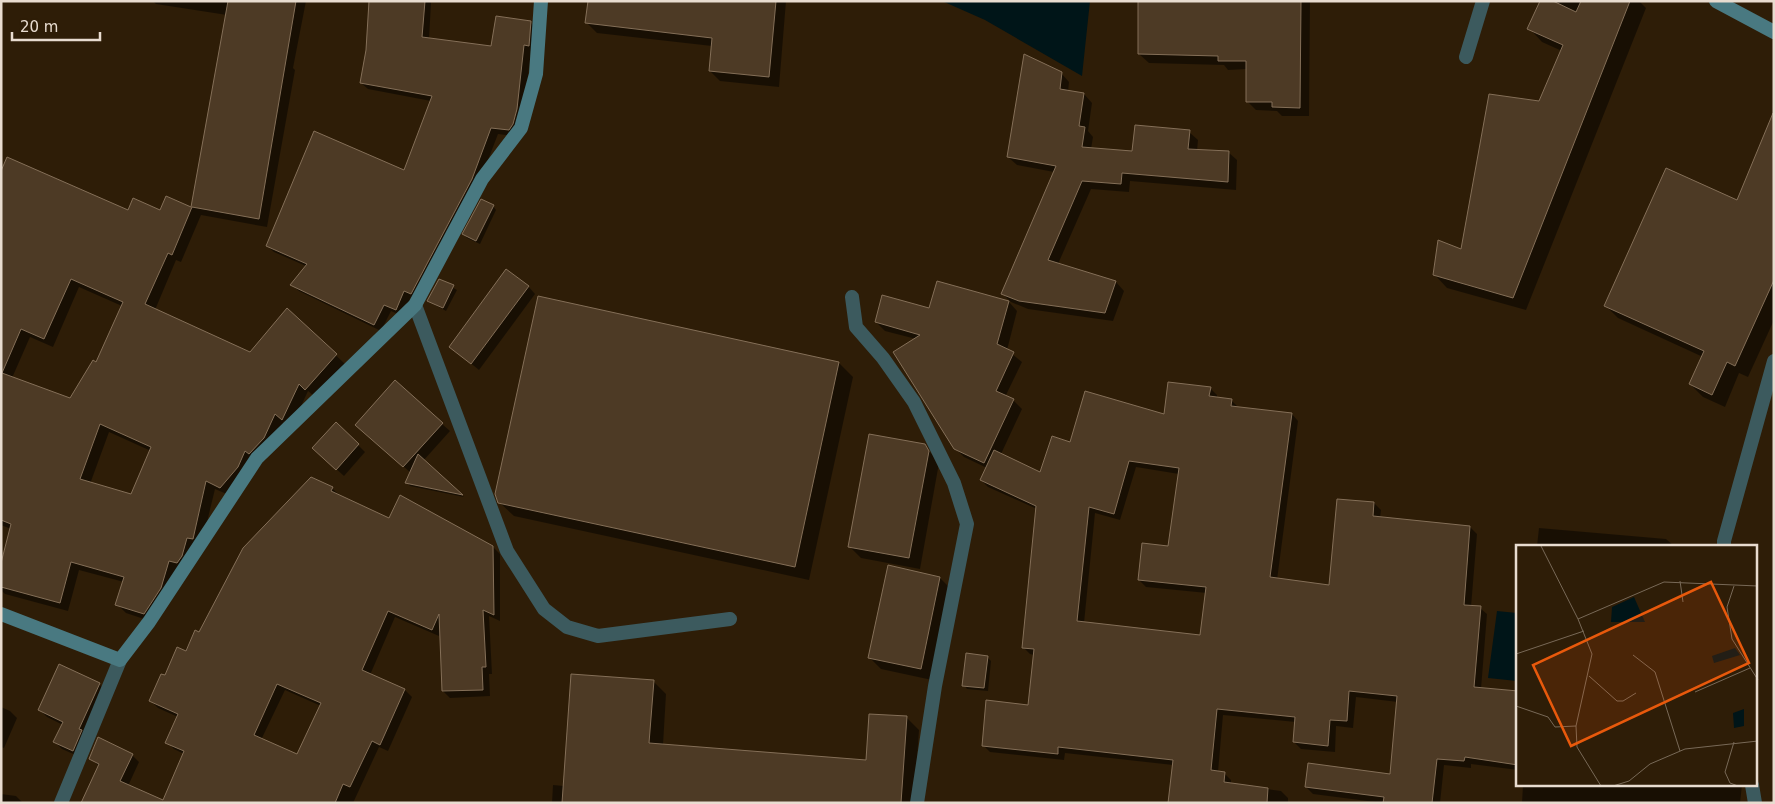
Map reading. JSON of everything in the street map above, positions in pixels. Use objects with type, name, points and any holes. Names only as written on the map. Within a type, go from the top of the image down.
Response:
[{"type":"main road","points":[[1,614],[120,660],[149,622],[257,458],[415,305],[482,179],[521,128],[536,74],[541,1]]},
{"type":"main road","points":[[1716,1],[1774,32]]},
{"type":"street","points":[[1466,56],[1483,1]]},
{"type":"street","points":[[852,297],[856,327],[883,358],[914,402],[954,483],[967,524],[935,686],[917,803]]},
{"type":"street","points":[[415,305],[507,551],[544,609],[567,627],[598,636],[730,619]]},
{"type":"street","points":[[1724,545],[1774,361]]},
{"type":"street","points":[[61,803],[120,660]]},
{"type":"street","points":[[1752,786],[1754,803]]},
{"type":"shaded area","points":[[942,1],[1090,1],[1082,76],[985,20]]},
{"type":"shaded area","points":[[1497,611],[1516,613],[1516,681],[1488,678]]},
{"type":"building","points":[[228,1],[296,1],[259,219],[192,207],[172,255],[168,253],[145,304],[250,352],[287,308],[337,354],[305,390],[299,384],[282,420],[275,414],[264,438],[249,454],[245,451],[238,467],[220,488],[206,481],[193,539],[187,538],[182,556],[177,563],[169,561],[161,588],[144,614],[115,605],[124,577],[71,562],[60,603],[1,587],[1,563],[11,524],[1,520],[1,171],[7,157],[128,210],[133,198],[160,210],[166,196],[191,207]],"holes":[[[71,279],[123,302],[96,362],[93,360],[70,398],[2,373],[21,329],[44,339]],[[100,424],[151,447],[131,494],[80,479]]]},
{"type":"building","points":[[369,1],[425,1],[422,37],[491,46],[496,16],[531,21],[529,46],[524,45],[517,109],[513,124],[509,130],[491,128],[472,179],[411,294],[404,291],[396,310],[384,305],[374,325],[290,285],[307,264],[266,246],[314,131],[404,170],[432,96],[360,83],[366,50]]},
{"type":"building","points":[[588,1],[776,1],[769,77],[709,71],[712,38],[585,23]]},
{"type":"building","points":[[1138,1],[1301,1],[1300,108],[1272,107],[1272,102],[1246,102],[1246,61],[1218,61],[1218,56],[1138,54]]},
{"type":"building","points":[[1540,1],[1553,1],[1576,12],[1581,1],[1630,1],[1513,298],[1433,275],[1438,240],[1461,249],[1489,94],[1539,101],[1563,45],[1527,29]]},
{"type":"building","points":[[1024,54],[1062,72],[1060,89],[1084,93],[1079,126],[1085,127],[1082,147],[1132,151],[1135,125],[1190,130],[1188,149],[1229,151],[1228,182],[1122,173],[1121,184],[1082,181],[1048,260],[1116,281],[1105,313],[1019,301],[1001,294],[1056,166],[1007,157]]},
{"type":"building","points":[[1773,113],[1774,280],[1735,366],[1727,362],[1712,395],[1689,384],[1704,351],[1604,306],[1666,168],[1737,200]]},
{"type":"building","points":[[481,199],[494,205],[476,241],[462,234]]},
{"type":"building","points":[[506,269],[529,286],[471,364],[449,347]]},
{"type":"building","points":[[439,279],[454,285],[443,308],[427,301]]},
{"type":"building","points":[[937,281],[1009,301],[997,344],[1014,352],[996,391],[1014,399],[984,463],[954,449],[893,352],[920,335],[875,322],[882,295],[929,308]]},
{"type":"building","points":[[538,296],[839,362],[795,567],[498,503],[495,494]]},
{"type":"building","points":[[395,380],[443,423],[403,467],[355,425]]},
{"type":"building","points":[[1168,382],[1211,387],[1209,396],[1232,399],[1231,406],[1292,413],[1270,577],[1329,585],[1337,499],[1374,502],[1373,516],[1470,526],[1464,605],[1481,606],[1474,687],[1516,691],[1516,765],[1465,757],[1464,761],[1437,759],[1432,803],[1383,803],[1384,797],[1305,787],[1308,763],[1390,774],[1397,696],[1349,691],[1347,721],[1330,720],[1328,746],[1293,742],[1295,717],[1217,709],[1211,770],[1225,772],[1224,782],[1268,788],[1267,803],[1168,803],[1173,760],[1058,747],[1058,754],[982,746],[986,700],[1028,705],[1034,649],[1022,648],[1036,506],[980,480],[994,450],[1040,472],[1052,436],[1070,442],[1085,391],[1164,414]],"holes":[[[1129,461],[1179,468],[1168,546],[1142,543],[1138,580],[1206,587],[1200,635],[1077,621],[1089,507],[1114,514]]]},
{"type":"building","points":[[336,422],[359,444],[336,470],[312,448]]},
{"type":"building","points":[[869,434],[925,444],[929,451],[909,558],[848,547]]},
{"type":"building","points":[[418,454],[463,495],[405,483]]},
{"type":"building","points":[[311,477],[333,487],[331,491],[389,518],[400,495],[493,546],[494,615],[483,610],[486,667],[482,667],[483,690],[442,691],[439,614],[432,630],[388,611],[362,670],[405,689],[380,745],[372,741],[350,787],[343,784],[335,803],[81,803],[99,764],[89,759],[98,737],[133,754],[120,781],[163,800],[184,751],[165,743],[178,714],[149,701],[161,674],[165,675],[177,647],[186,651],[195,630],[199,632],[243,548]],"holes":[[[277,684],[321,703],[297,754],[254,735]]]},
{"type":"building","points":[[888,565],[940,577],[921,669],[868,658]]},
{"type":"building","points":[[966,653],[988,656],[984,688],[962,686]]},
{"type":"building","points":[[59,664],[100,683],[79,729],[82,730],[73,751],[53,742],[63,722],[38,710]]},
{"type":"building","points":[[571,674],[654,680],[649,743],[866,760],[869,714],[907,716],[901,803],[562,803]]}]
